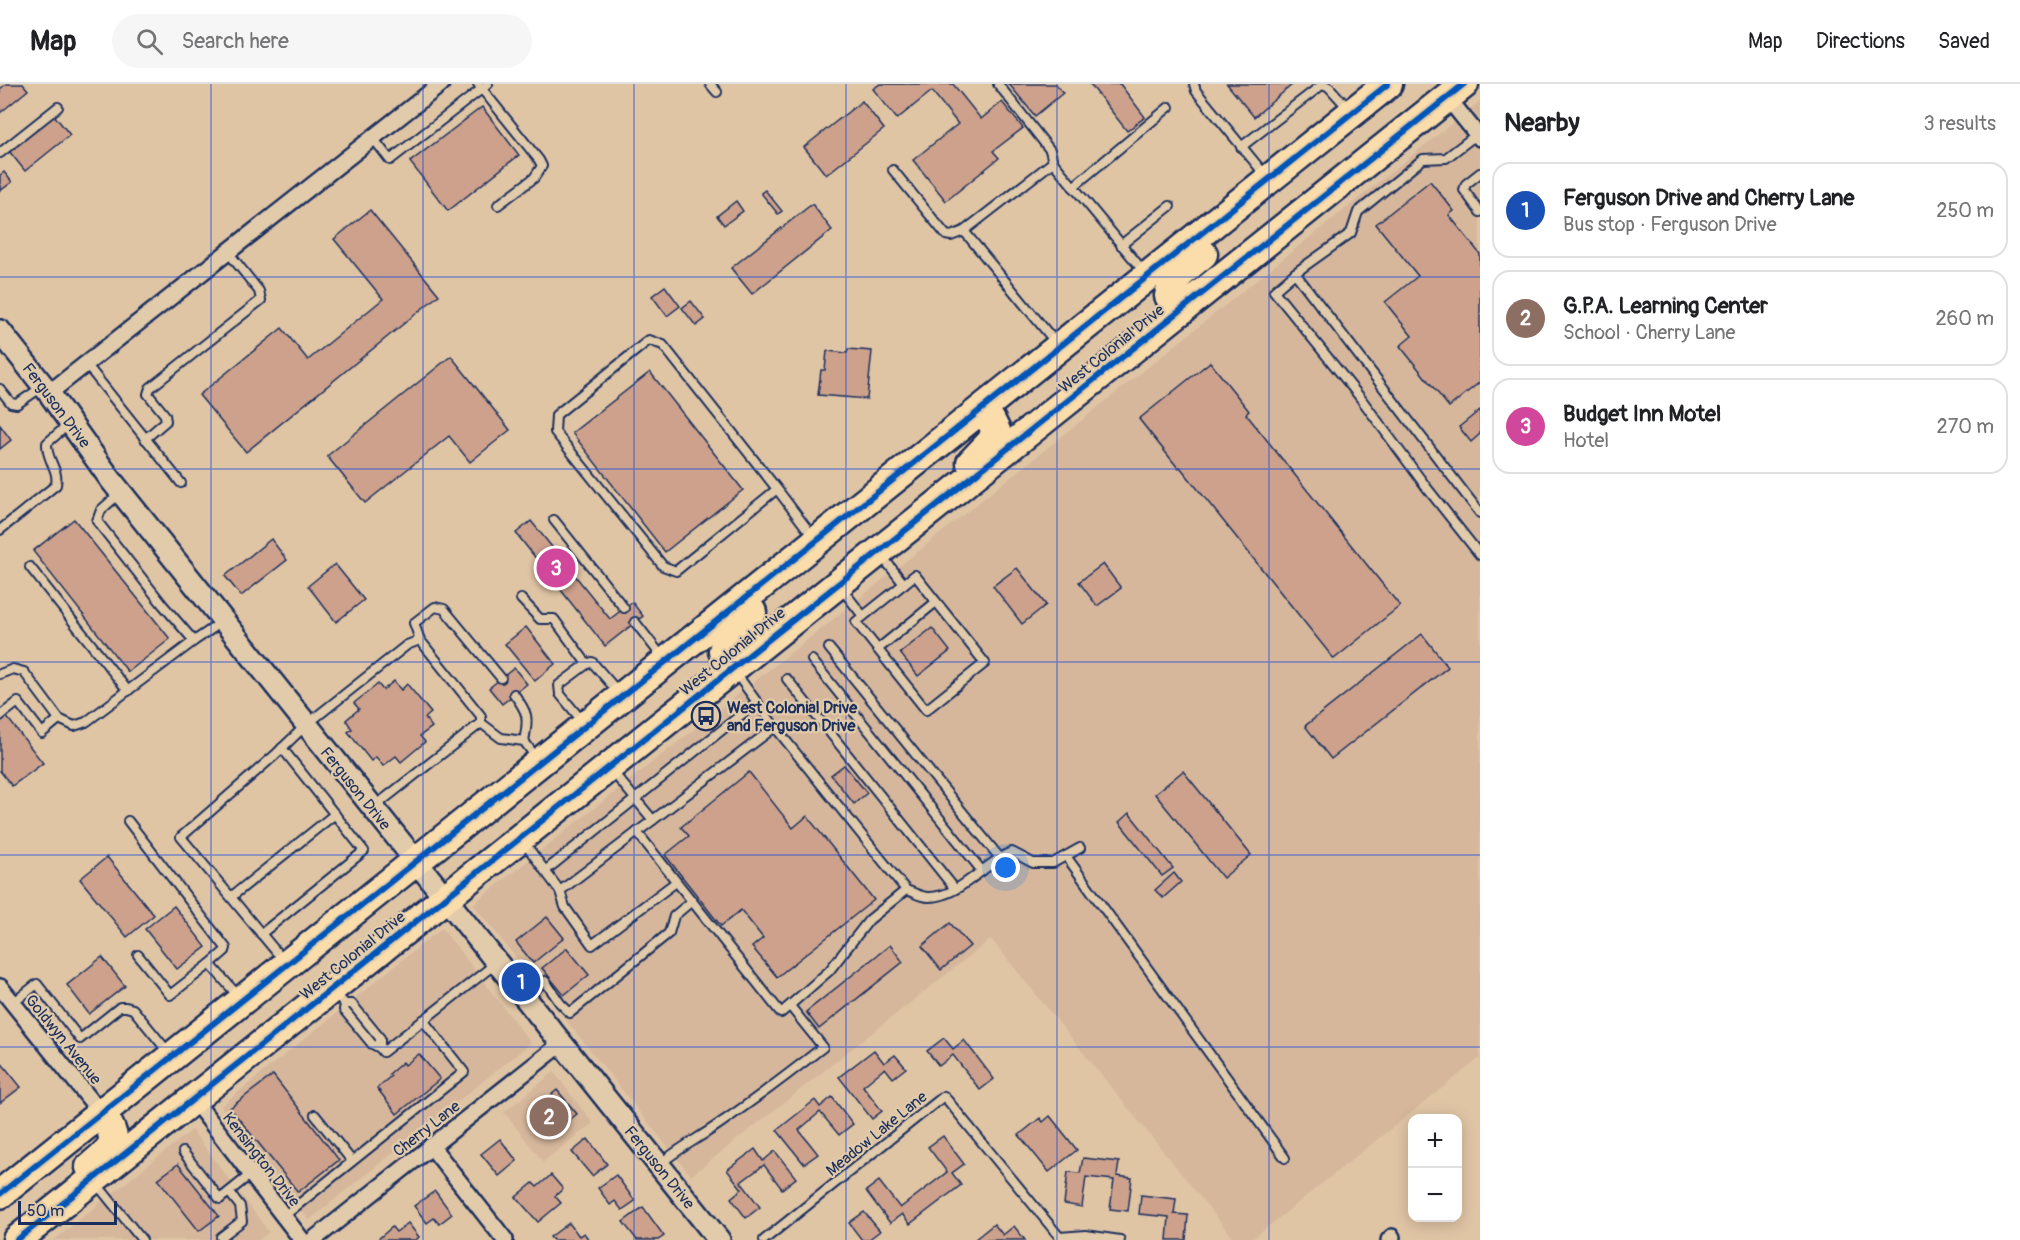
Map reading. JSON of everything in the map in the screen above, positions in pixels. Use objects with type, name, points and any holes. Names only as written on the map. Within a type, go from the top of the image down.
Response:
[{"type":"highway","name":"West Colonial Drive","points":[[0,1194],[416,862],[532,751],[587,725],[1388,84]]},
{"type":"highway","name":"West Colonial Drive","points":[[16,1240],[193,1099],[338,997],[445,898],[1456,91]]},
{"type":"highway","points":[[1180,311],[1169,296],[1170,287],[1188,266],[1271,198],[1269,179]]},
{"type":"highway","points":[[887,544],[904,519],[980,455],[992,442],[996,431],[992,421],[982,409]]},
{"type":"highway","points":[[732,668],[723,651],[726,638],[732,628],[812,564],[816,541]]},
{"type":"highway","points":[[52,1211],[59,1193],[107,1154],[114,1141],[111,1128],[100,1113]]},
{"type":"street","points":[[46,390],[86,364],[441,84]]},
{"type":"street","points":[[1456,91],[1478,136]]},
{"type":"street","name":"Ferguson Drive","points":[[0,331],[121,492],[719,1240]]},
{"type":"street","name":"Goldwyn Avenue","points":[[0,987],[100,1113]]},
{"type":"street","name":"Cherry Lane","points":[[314,1240],[561,1044]]},
{"type":"street","name":"Kensington Drive","points":[[193,1099],[302,1240]]},
{"type":"street","points":[[431,1146],[505,1240]]},
{"type":"lane","points":[[710,84],[717,92]]},
{"type":"lane","points":[[998,84],[1050,150],[1053,162],[1148,277]]},
{"type":"lane","points":[[1194,84],[1196,91],[1269,179]]},
{"type":"lane","points":[[1241,147],[1323,84],[1329,87],[1352,113]]},
{"type":"lane","points":[[373,138],[390,160],[483,86],[542,166],[534,178],[498,205]]},
{"type":"lane","points":[[0,153],[58,107]]},
{"type":"lane","points":[[1073,187],[1169,107]]},
{"type":"lane","points":[[1478,136],[1446,158],[1422,159],[1358,212],[1351,233],[1274,291],[1359,396],[1480,555]]},
{"type":"lane","points":[[892,170],[946,235],[951,236],[964,231],[1053,162]]},
{"type":"lane","points":[[1480,172],[1466,183],[1464,190],[1480,212]]},
{"type":"lane","points":[[1121,245],[1170,206]]},
{"type":"lane","points":[[964,231],[1059,348]]},
{"type":"lane","points":[[145,438],[166,421],[165,415],[148,394],[150,388],[261,300],[259,291],[228,252]]},
{"type":"lane","points":[[1295,273],[1479,510]]},
{"type":"lane","points":[[777,489],[676,571],[663,566],[555,432],[556,415],[650,340],[663,345],[777,489],[816,541]]},
{"type":"lane","points":[[86,364],[181,483]]},
{"type":"lane","points":[[0,390],[11,403],[17,404],[46,390]]},
{"type":"lane","points":[[0,530],[56,485],[58,475],[46,451],[47,443],[70,423]]},
{"type":"lane","points":[[121,492],[101,510],[97,520],[163,605],[194,640]]},
{"type":"lane","points":[[554,520],[624,608]]},
{"type":"lane","points":[[887,544],[904,584]]},
{"type":"lane","points":[[30,567],[128,691]]},
{"type":"lane","points":[[915,575],[984,663],[926,710],[856,622],[904,584],[915,575]]},
{"type":"lane","points":[[838,584],[863,616]]},
{"type":"lane","points":[[521,599],[540,619],[554,619],[587,664]]},
{"type":"lane","points":[[878,649],[936,602]]},
{"type":"lane","points":[[481,723],[481,716],[420,640],[414,623],[435,607],[444,609],[501,678]]},
{"type":"lane","points":[[0,674],[13,669],[24,672],[59,719],[74,726],[86,722],[223,620]]},
{"type":"lane","points":[[635,622],[666,662]]},
{"type":"lane","points":[[287,965],[181,837],[306,725],[407,645],[420,640]]},
{"type":"lane","points":[[829,648],[1000,858]]},
{"type":"lane","points":[[812,660],[982,871]]},
{"type":"lane","points":[[587,725],[560,694],[559,685],[592,662],[621,697]]},
{"type":"lane","points":[[732,668],[775,727],[906,890],[927,898],[943,896],[1012,852],[1033,862],[1053,863],[1080,848]]},
{"type":"lane","points":[[787,679],[955,889]]},
{"type":"lane","points":[[514,694],[526,710],[532,751]]},
{"type":"lane","points":[[0,716],[18,702],[42,733],[59,719]]},
{"type":"lane","points":[[545,871],[758,702]]},
{"type":"lane","points":[[481,723],[501,738],[532,751]]},
{"type":"lane","points":[[372,808],[481,723]]},
{"type":"lane","points":[[560,891],[775,727]]},
{"type":"lane","points":[[261,934],[364,851],[282,748]]},
{"type":"lane","points":[[609,767],[653,820]]},
{"type":"lane","points":[[231,897],[335,814]]},
{"type":"lane","points":[[128,821],[226,948],[210,964],[170,995],[138,956]]},
{"type":"lane","points":[[637,832],[781,1013],[829,971],[868,920],[906,890]]},
{"type":"lane","points":[[520,838],[560,891],[565,908],[592,945],[676,882]]},
{"type":"lane","points":[[1066,856],[1285,1158]]},
{"type":"lane","points":[[524,998],[545,981],[570,1013],[669,933],[674,916],[692,902]]},
{"type":"lane","points":[[338,997],[344,1010],[372,1044],[383,1052],[496,963]]},
{"type":"lane","points":[[210,964],[242,1000]]},
{"type":"lane","points":[[13,1003],[37,984],[80,1039],[120,1007],[126,1006],[134,1009],[172,1057]]},
{"type":"lane","points":[[338,997],[352,1004],[380,1038],[380,1048]]},
{"type":"lane","points":[[658,1166],[675,1151],[769,1090],[823,1047],[790,1006]]},
{"type":"lane","points":[[358,1026],[365,1020]]},
{"type":"lane","points":[[284,1216],[464,1072],[423,1020]]},
{"type":"lane","name":"Meadow Lake Lane","points":[[764,1240],[944,1096],[1061,1238]]},
{"type":"lane","points":[[315,1115],[352,1161]]},
{"type":"lane","points":[[183,1152],[220,1199],[251,1174]]},
{"type":"lane","points":[[93,1179],[142,1240]]},
{"type":"lane","points":[[221,1237],[242,1221],[240,1206],[229,1192]]},
{"type":"lane","points":[[1061,1238],[1086,1235],[1120,1240]]},
{"type":"shaded area","points":[[1480,101],[1480,1058],[1251,1240],[1235,1240],[991,939],[691,1176],[473,904],[831,621]]},
{"type":"shaded area","points":[[442,928],[531,1043],[309,1220],[221,1106]]},
{"type":"shaded area","points":[[554,1072],[593,1123],[543,1162],[504,1112]]},
{"type":"shaded area","points":[[192,1130],[269,1232],[259,1240],[54,1240]]},
{"type":"building","points":[[6,84],[23,84],[28,90],[0,113],[0,89]]},
{"type":"building","points":[[880,84],[953,84],[981,119],[1002,102],[1023,128],[993,151],[999,158],[946,201],[913,160],[958,124],[932,91],[897,119],[873,89]]},
{"type":"building","points":[[1009,84],[1056,84],[1063,93],[1035,116]]},
{"type":"building","points":[[1090,84],[1120,84],[1145,117],[1127,131]]},
{"type":"building","points":[[1227,84],[1293,84],[1254,117]]},
{"type":"building","points":[[862,101],[884,129],[826,175],[804,147]]},
{"type":"building","points":[[482,107],[519,155],[448,211],[410,162]]},
{"type":"building","points":[[54,115],[70,135],[25,171],[9,151]]},
{"type":"building","points":[[4,172],[12,182],[0,191],[0,175]]},
{"type":"building","points":[[1430,181],[1454,211],[1449,215],[1480,254],[1480,382],[1449,407],[1400,346],[1412,336],[1385,302],[1418,276],[1376,224]]},
{"type":"building","points":[[765,190],[782,211],[778,214],[761,193]]},
{"type":"building","points":[[736,201],[743,211],[724,225],[717,216]]},
{"type":"building","points":[[812,204],[832,230],[752,294],[731,268]]},
{"type":"building","points":[[370,210],[439,295],[246,452],[199,395],[282,328],[308,360],[383,299],[334,239]]},
{"type":"building","points":[[665,286],[680,306],[667,316],[652,296]]},
{"type":"building","points":[[691,301],[705,319],[696,326],[682,308]]},
{"type":"building","points":[[848,349],[872,351],[867,399],[818,395],[821,370],[825,370],[827,351],[847,353]]},
{"type":"building","points":[[451,356],[510,430],[470,462],[449,436],[365,503],[327,456]]},
{"type":"building","points":[[1210,362],[1249,411],[1246,414],[1400,606],[1334,659],[1139,419]]},
{"type":"building","points":[[650,372],[743,490],[665,552],[572,433]]},
{"type":"building","points":[[1480,410],[1480,434],[1471,442],[1459,427]]},
{"type":"building","points":[[0,425],[11,440],[0,449]]},
{"type":"building","points":[[74,519],[170,639],[128,672],[33,551]]},
{"type":"building","points":[[531,521],[610,619],[632,602],[643,616],[605,646],[516,533]]},
{"type":"building","points":[[271,539],[287,560],[241,596],[225,576]]},
{"type":"building","points":[[335,564],[364,600],[336,622],[308,586]]},
{"type":"building","points":[[1103,564],[1121,588],[1097,606],[1079,582]]},
{"type":"building","points":[[1017,568],[1046,605],[1022,624],[993,586]]},
{"type":"building","points":[[526,627],[555,664],[535,681],[505,644]]},
{"type":"building","points":[[932,628],[950,651],[918,676],[900,653]]},
{"type":"building","points":[[1422,634],[1448,667],[1331,759],[1305,726]]},
{"type":"building","points":[[514,668],[527,684],[502,704],[489,688]]},
{"type":"building","points":[[394,681],[401,690],[407,684],[431,713],[425,718],[432,727],[420,736],[425,742],[401,762],[396,756],[383,766],[376,757],[371,761],[348,732],[352,729],[346,720],[359,709],[354,703],[378,684],[383,690]]},
{"type":"building","points":[[6,716],[43,763],[12,786],[0,771],[0,721]]},
{"type":"building","points":[[844,765],[867,793],[854,804],[831,775]]},
{"type":"building","points":[[1183,771],[1251,855],[1223,878],[1155,794]]},
{"type":"building","points":[[749,772],[793,828],[807,816],[874,900],[777,977],[752,947],[763,938],[741,910],[721,926],[665,855],[689,836],[681,827]]},
{"type":"building","points":[[1129,813],[1173,868],[1162,876],[1119,822]]},
{"type":"building","points":[[107,857],[154,915],[127,937],[80,879]]},
{"type":"building","points":[[1174,873],[1181,882],[1163,898],[1155,890]]},
{"type":"building","points":[[174,906],[206,947],[177,969],[145,929]]},
{"type":"building","points":[[547,917],[564,938],[533,963],[516,942]]},
{"type":"building","points":[[950,923],[970,946],[941,970],[922,946]]},
{"type":"building","points":[[890,945],[903,962],[819,1029],[806,1012]]},
{"type":"building","points":[[567,948],[589,975],[564,995],[542,968]]},
{"type":"building","points":[[102,957],[125,986],[89,1014],[67,985]]},
{"type":"building","points":[[944,1038],[953,1049],[964,1040],[994,1079],[980,1090],[953,1055],[939,1066],[927,1051]]},
{"type":"building","points":[[874,1050],[884,1063],[895,1055],[906,1068],[893,1078],[885,1068],[863,1086],[882,1111],[872,1119],[839,1077]]},
{"type":"building","points":[[419,1054],[440,1079],[397,1114],[377,1088],[403,1062],[405,1065]]},
{"type":"building","points":[[0,1061],[21,1087],[0,1103]]},
{"type":"building","points":[[273,1075],[339,1160],[298,1192],[230,1108]]},
{"type":"building","points":[[557,1090],[577,1114],[554,1132],[534,1109]]},
{"type":"building","points":[[832,1097],[853,1124],[839,1135],[820,1112],[799,1130],[818,1154],[804,1164],[777,1130],[815,1100],[820,1107]]},
{"type":"building","points":[[1050,1116],[1077,1150],[1049,1172],[1019,1135],[1040,1118],[1043,1122]]},
{"type":"building","points":[[943,1136],[964,1164],[952,1173],[961,1185],[910,1224],[902,1214],[890,1223],[866,1191],[879,1181],[900,1208],[947,1172],[928,1147]]},
{"type":"building","points":[[500,1139],[517,1161],[499,1176],[481,1154]]},
{"type":"building","points":[[588,1139],[607,1164],[592,1176],[572,1152]]},
{"type":"building","points":[[755,1149],[763,1161],[775,1151],[796,1178],[782,1189],[764,1165],[741,1182],[760,1207],[746,1218],[731,1198],[742,1189],[727,1170]]},
{"type":"building","points":[[1083,1158],[1119,1162],[1117,1176],[1132,1178],[1128,1211],[1110,1209],[1114,1180],[1086,1177],[1082,1207],[1064,1204],[1068,1172],[1080,1173]]},
{"type":"building","points":[[178,1164],[219,1216],[199,1231],[158,1179]]},
{"type":"building","points":[[551,1175],[563,1189],[555,1196],[561,1203],[538,1222],[516,1197],[533,1183],[537,1187]]},
{"type":"building","points":[[616,1175],[635,1201],[622,1210],[615,1201],[610,1205],[598,1188]]},
{"type":"building","points":[[435,1191],[452,1214],[439,1224],[434,1218],[427,1223],[414,1206]]},
{"type":"building","points":[[1141,1195],[1176,1199],[1174,1214],[1188,1215],[1186,1240],[1167,1240],[1169,1217],[1139,1214]]},
{"type":"building","points":[[643,1207],[664,1236],[658,1240],[637,1240],[623,1222]]},
{"type":"building","points":[[864,1212],[880,1231],[868,1240],[862,1240],[849,1223]]},
{"type":"building","points":[[408,1223],[419,1237],[416,1240],[377,1240],[392,1227],[396,1232]]},
{"type":"building","points":[[569,1223],[579,1236],[584,1233],[589,1240],[553,1240],[550,1237]]},
{"type":"building","points":[[994,1224],[1003,1235],[1014,1226],[1025,1240],[974,1240]]},
{"type":"cycle path","points":[[0,1194],[1388,84]]},
{"type":"cycle path","points":[[17,1240],[1464,84]]},
{"type":"place","name":"Budget Inn Motel","points":[[556,568]]},
{"type":"place","name":"West Colonial Drive and Ferguson Drive","points":[[706,716]]},
{"type":"place","name":"Ferguson Drive and Cherry Lane","points":[[521,982]]},
{"type":"place","name":"G.P.A. Learning Center","points":[[549,1117]]}]
